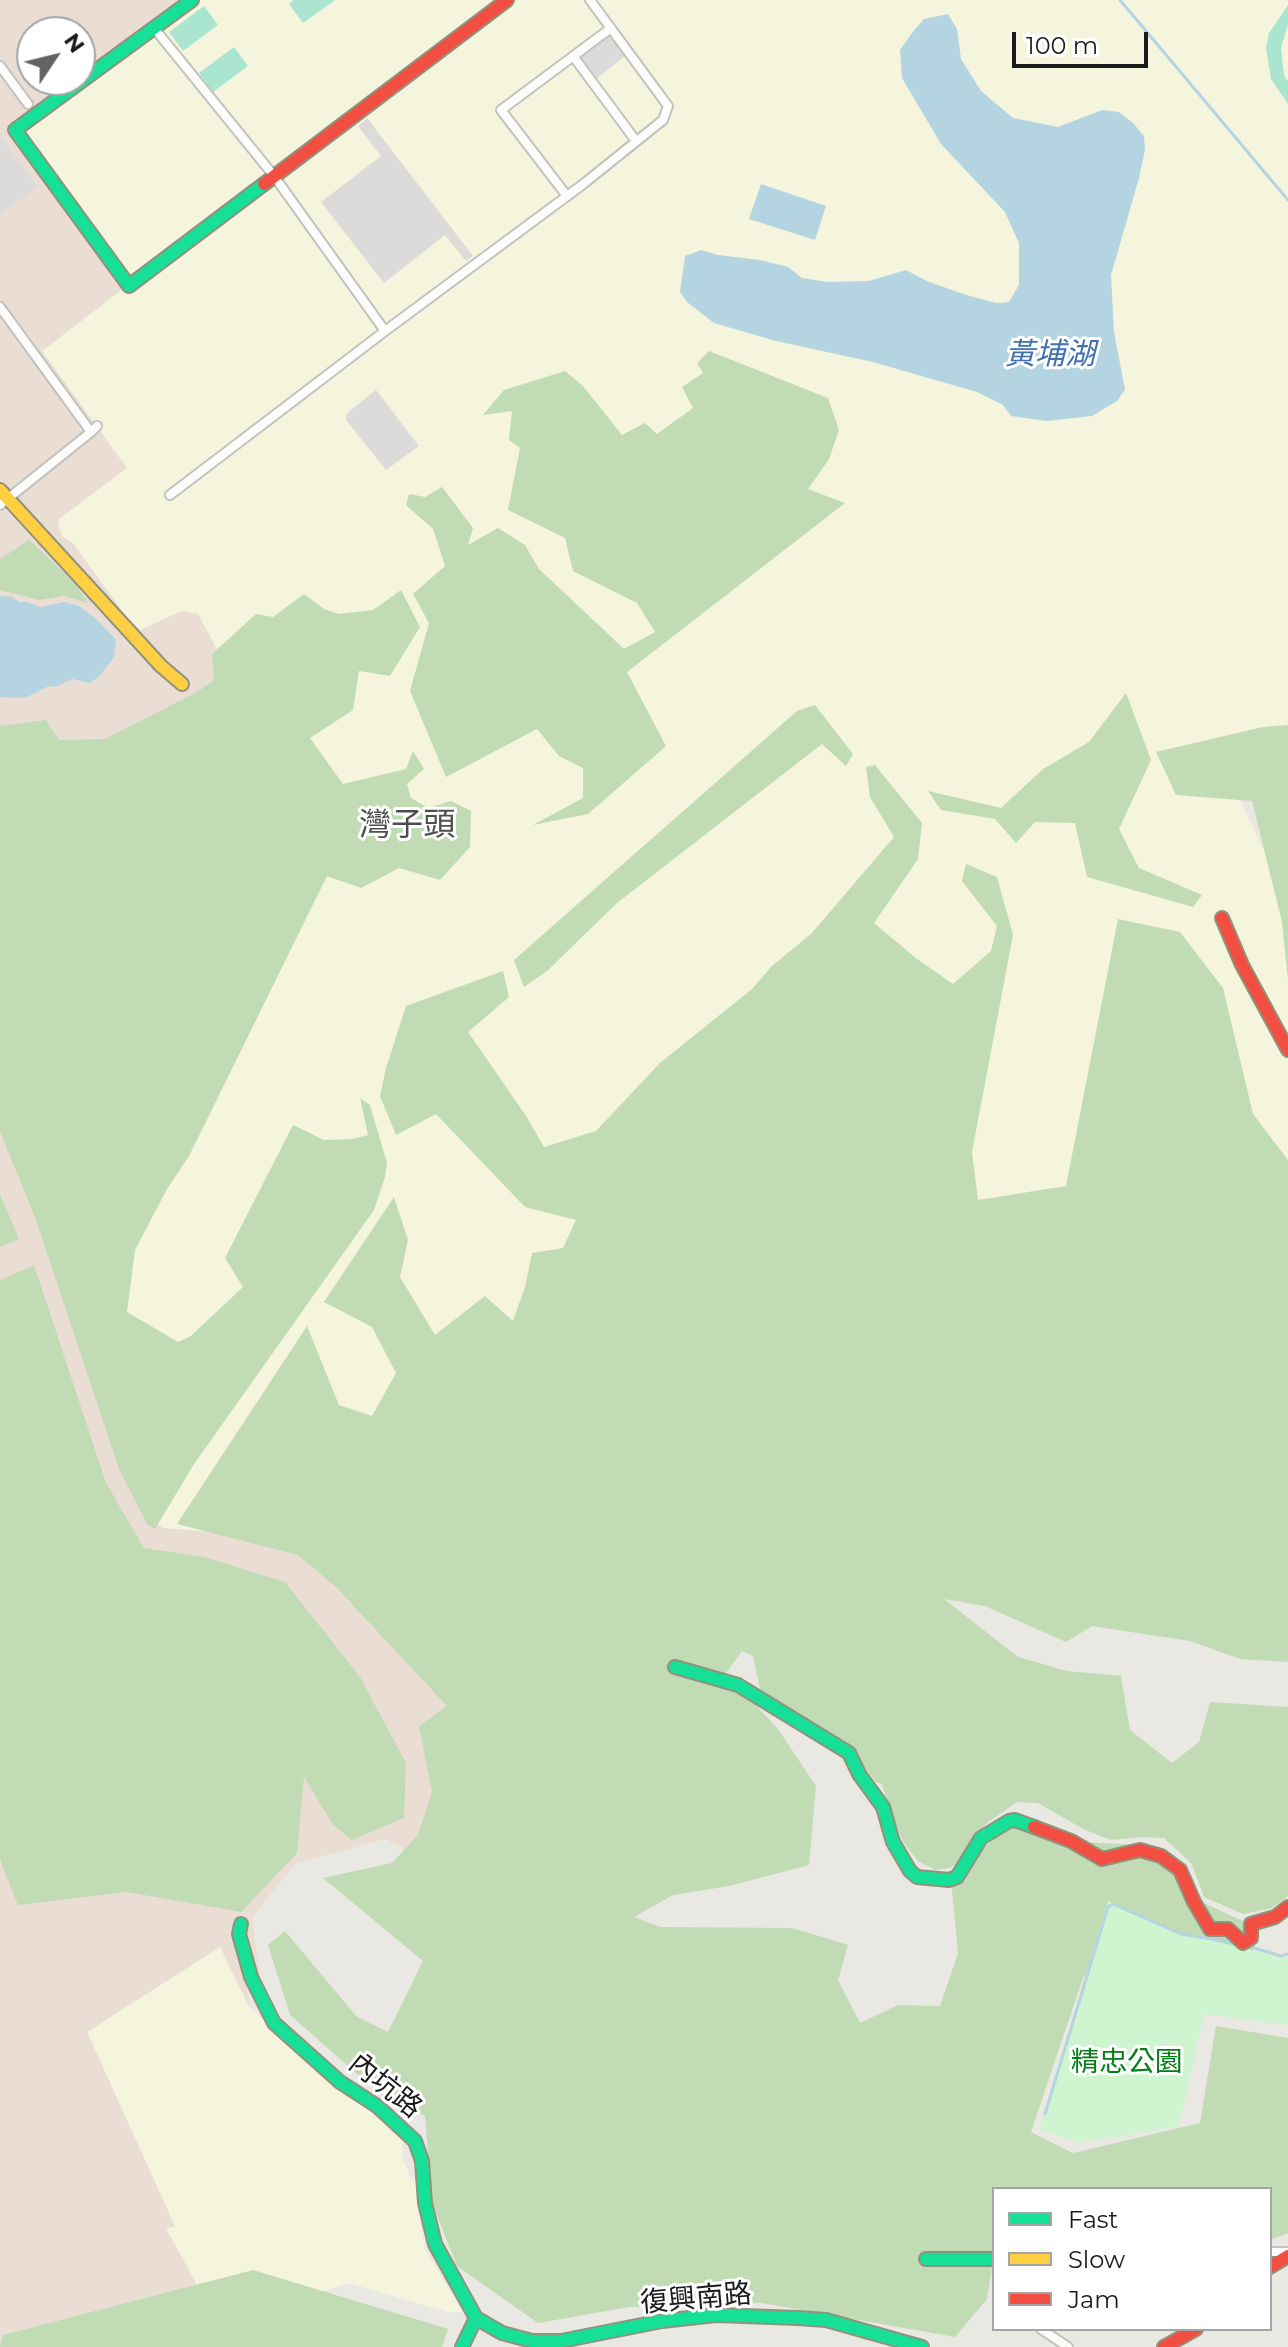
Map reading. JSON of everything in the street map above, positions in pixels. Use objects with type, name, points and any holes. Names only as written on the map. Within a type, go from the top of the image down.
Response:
[{"type":"street","points":[[192,0],[15,130],[129,286],[507,0]]},
{"type":"street","points":[[170,495],[663,120],[668,106],[590,0]]},
{"type":"street","points":[[154,28],[274,176],[385,331]]},
{"type":"street","points":[[567,196],[501,110],[611,28]]},
{"type":"street","points":[[573,56],[636,141]]},
{"type":"street","points":[[0,66],[28,104]]},
{"type":"street","points":[[0,307],[94,429],[2,498],[161,666],[182,684]]},
{"type":"street","points":[[1222,918],[1242,965],[1288,1050]]},
{"type":"street","points":[[675,1667],[738,1685],[849,1753],[859,1774],[883,1807],[893,1842],[917,1877],[949,1880],[957,1877],[981,1838],[1015,1820],[1071,1841],[1102,1859],[1140,1850],[1161,1856],[1180,1870],[1210,1929],[1228,1929],[1243,1943],[1251,1938],[1251,1924],[1275,1917],[1288,1907]]},
{"type":"street","name":"內坑路","points":[[241,1924],[239,1934],[251,1977],[274,2023],[340,2082],[377,2106],[415,2141],[422,2161],[425,2203],[435,2244],[476,2318]]},
{"type":"street","points":[[926,2259],[992,2259]]},
{"type":"street","name":"復興南路","points":[[476,2318],[502,2333],[532,2341],[561,2341],[662,2321],[716,2315],[798,2318],[826,2320],[922,2347]]},
{"type":"street","points":[[462,2347],[476,2318]]},
{"type":"street","points":[[1044,2331],[1068,2347]]},
{"type":"street","points":[[1164,2347],[1192,2331]]},
{"type":"shaded area","points":[[0,0],[178,0],[96,62],[96,16],[16,16],[16,96],[51,96],[7,129],[123,289],[42,351],[127,468],[58,520],[59,529],[140,630],[182,611],[198,614],[226,666],[0,1026]]},
{"type":"shaded area","points":[[178,0],[1288,0],[1288,762],[1233,786],[1288,901],[1288,1311],[245,1535],[163,1528],[141,1513],[117,1455],[0,1026],[182,611],[140,631],[59,529],[58,520],[101,433],[42,351],[122,289],[7,129],[51,96],[96,96],[96,62]]},
{"type":"shaded area","points":[[605,35],[610,35],[625,56],[595,80],[578,57]]},
{"type":"shaded area","points":[[367,118],[473,256],[466,261],[445,235],[384,283],[321,202],[381,156],[358,126]]},
{"type":"shaded area","points":[[0,136],[38,186],[0,215]]},
{"type":"shaded area","points":[[376,390],[419,446],[386,470],[346,420],[346,414]]},
{"type":"shaded area","points":[[0,1083],[117,1455],[141,1513],[163,1528],[245,1535],[300,1531],[486,1682],[416,1857],[386,1839],[296,1863],[252,1917],[263,2001],[240,1942],[249,2006],[220,1947],[87,2032],[175,2226],[166,2229],[219,2325],[0,2347]]},
{"type":"shaded area","points":[[220,1946],[249,2006],[293,2050],[406,2139],[401,2156],[412,2180],[418,2178],[418,2206],[425,2250],[463,2312],[447,2312],[349,2283],[219,2325],[166,2228],[174,2226],[87,2032]]},
{"type":"green space","points":[[294,0],[335,0],[303,23],[289,4]]},
{"type":"green space","points":[[1288,5],[1288,24],[1281,48],[1284,75],[1288,81],[1288,104],[1271,79],[1266,48],[1269,33]]},
{"type":"green space","points":[[204,6],[218,25],[183,51],[169,32]]},
{"type":"green space","points":[[234,47],[248,66],[213,92],[199,73]]},
{"type":"green space","points":[[709,351],[828,398],[839,430],[829,459],[808,489],[845,503],[627,672],[666,746],[588,814],[533,825],[583,798],[583,768],[559,756],[537,729],[446,777],[410,691],[429,623],[413,594],[445,566],[433,529],[406,505],[409,494],[425,497],[442,487],[473,528],[468,545],[498,528],[525,545],[539,569],[624,649],[655,632],[637,603],[573,571],[565,538],[508,510],[520,448],[509,440],[512,411],[483,415],[504,390],[565,371],[583,386],[622,435],[645,423],[657,434],[693,408],[682,387],[703,373],[697,363]]},
{"type":"green space","points":[[29,540],[75,583],[88,603],[64,596],[39,600],[0,590],[0,559]]},
{"type":"green space","points":[[401,590],[420,627],[390,676],[359,671],[353,710],[310,738],[343,784],[406,769],[413,751],[424,769],[407,784],[411,798],[428,808],[451,801],[471,811],[470,847],[440,880],[399,868],[361,888],[327,876],[189,1156],[167,1189],[135,1250],[127,1312],[178,1342],[191,1336],[243,1287],[225,1258],[293,1125],[324,1140],[368,1135],[360,1098],[370,1105],[387,1163],[385,1177],[374,1210],[194,1464],[155,1529],[147,1524],[119,1469],[35,1217],[0,1132],[0,726],[46,720],[59,740],[105,739],[197,692],[214,680],[212,654],[256,614],[273,617],[304,594],[324,609],[339,614],[373,610]]},
{"type":"green space","points":[[1126,693],[1151,760],[1119,829],[1139,868],[1202,895],[1193,907],[1087,877],[1075,823],[1035,822],[1016,843],[995,819],[941,810],[928,791],[1001,808],[1043,769],[1089,742]]},
{"type":"green space","points":[[815,705],[853,754],[846,766],[822,744],[617,903],[547,971],[524,987],[514,960],[797,711]]},
{"type":"green space","points":[[1288,725],[1288,980],[1282,922],[1252,801],[1176,795],[1156,752],[1263,727]]},
{"type":"green space","points":[[875,765],[922,823],[918,859],[874,923],[953,984],[991,951],[997,926],[962,881],[966,864],[997,877],[1013,935],[972,1152],[978,1200],[1066,1186],[1118,919],[1180,932],[1223,988],[1253,1114],[1288,1160],[1288,1662],[1240,1659],[1190,1641],[1092,1626],[1066,1642],[985,1606],[944,1599],[1018,1657],[1067,1671],[1121,1676],[1130,1730],[1172,1763],[1199,1742],[1210,1702],[1288,1707],[1288,1896],[1272,1908],[1243,1914],[1204,1897],[1192,1864],[1164,1838],[1111,1840],[1083,1829],[1038,1803],[1017,1802],[987,1823],[974,1837],[969,1855],[950,1868],[935,1870],[918,1861],[903,1842],[881,1783],[877,1783],[858,1759],[760,1689],[753,1656],[742,1651],[726,1673],[778,1729],[816,1786],[809,1865],[729,1886],[673,1895],[634,1917],[661,1927],[792,1928],[848,1945],[838,1980],[860,2023],[898,2005],[940,2006],[958,1953],[951,1880],[1009,1824],[1079,1842],[1144,1845],[1178,1859],[1195,1899],[1260,1929],[1244,1978],[1122,1923],[1083,1978],[1031,2132],[1073,2153],[1200,2123],[1216,2026],[1288,2038],[1288,2233],[1272,2239],[1272,2187],[992,2187],[992,2267],[987,2299],[955,2337],[762,2303],[629,2307],[538,2323],[457,2266],[432,2203],[425,2116],[381,2095],[290,2015],[268,1945],[285,1931],[357,2017],[388,2032],[423,1961],[323,1878],[392,1863],[418,1835],[432,1792],[419,1726],[447,1706],[336,1587],[298,1555],[177,1524],[307,1326],[339,1405],[372,1416],[396,1373],[372,1327],[324,1302],[394,1197],[408,1240],[400,1277],[435,1335],[485,1296],[513,1321],[525,1287],[532,1253],[563,1248],[576,1220],[525,1207],[436,1114],[396,1135],[380,1096],[406,1006],[503,971],[509,997],[468,1032],[544,1147],[596,1131],[660,1063],[752,989],[772,966],[812,933],[894,837],[870,797],[866,767]]},
{"type":"green space","points":[[0,1194],[19,1239],[0,1247]]},
{"type":"green space","points":[[34,1265],[106,1483],[144,1548],[204,1557],[285,1582],[360,1677],[406,1763],[404,1818],[352,1840],[333,1825],[304,1777],[297,1853],[241,1912],[127,1892],[18,1905],[3,1868],[0,1858],[0,1280]]},
{"type":"green space","name":"精忠公園","points":[[1108,1901],[1181,1933],[1288,1959],[1288,2025],[1204,2014],[1179,2126],[1079,2143],[1040,2129]]},
{"type":"green space","points":[[253,2270],[448,2329],[442,2347],[0,2347],[3,2335]]},
{"type":"water","name":"黃埔湖","points":[[948,14],[957,29],[961,59],[981,91],[1013,118],[1058,127],[1102,110],[1119,112],[1144,136],[1145,150],[1139,178],[1111,275],[1114,332],[1125,390],[1117,401],[1092,416],[1047,421],[1011,416],[1003,405],[977,392],[873,362],[776,341],[714,323],[687,302],[680,292],[685,256],[701,250],[788,267],[802,278],[828,282],[869,281],[906,270],[963,294],[996,303],[1009,302],[1019,285],[1019,243],[1005,212],[941,144],[902,78],[900,50],[912,33],[924,19]]},
{"type":"water","points":[[761,184],[826,206],[815,240],[749,219]]},
{"type":"water","points":[[0,596],[40,607],[64,602],[79,606],[116,640],[114,657],[99,677],[89,683],[73,679],[25,698],[0,697]]},
{"type":"waterway","points":[[1120,0],[1288,200]]},
{"type":"waterway","points":[[1045,2114],[1108,1907],[1113,1904],[1181,1934],[1236,1943]]},
{"type":"waterway","points":[[1248,1946],[1281,1956],[1288,1954]]},
{"type":"traffic: fast","points":[[192,0],[15,130],[129,286],[264,184]]},
{"type":"traffic: fast","points":[[675,1667],[738,1685],[849,1753],[859,1774],[883,1807],[893,1842],[917,1877],[949,1880],[957,1877],[981,1838],[1009,1821],[1034,1827]]},
{"type":"traffic: fast","points":[[241,1924],[239,1934],[251,1977],[274,2023],[340,2082],[377,2106],[415,2141],[422,2161],[425,2203],[435,2244],[476,2318],[462,2347]]},
{"type":"traffic: fast","points":[[926,2259],[992,2259]]},
{"type":"traffic: fast","points":[[476,2318],[502,2333],[532,2341],[561,2341],[662,2321],[716,2315],[798,2318],[826,2320],[922,2347]]},
{"type":"traffic: slow","points":[[0,490],[161,666],[182,684]]},
{"type":"traffic: jam","points":[[264,184],[507,0]]},
{"type":"traffic: jam","points":[[1222,918],[1242,965],[1288,1050]]},
{"type":"traffic: jam","points":[[1034,1827],[1071,1841],[1102,1859],[1140,1850],[1161,1856],[1180,1870],[1210,1929],[1228,1929],[1243,1943],[1251,1938],[1251,1924],[1275,1917],[1288,1907]]},
{"type":"traffic: jam","points":[[1272,2266],[1288,2256]]},
{"type":"traffic: jam","points":[[1164,2347],[1192,2331]]},
{"type":"district","name":"灣子頭","points":[[407,826]]}]
